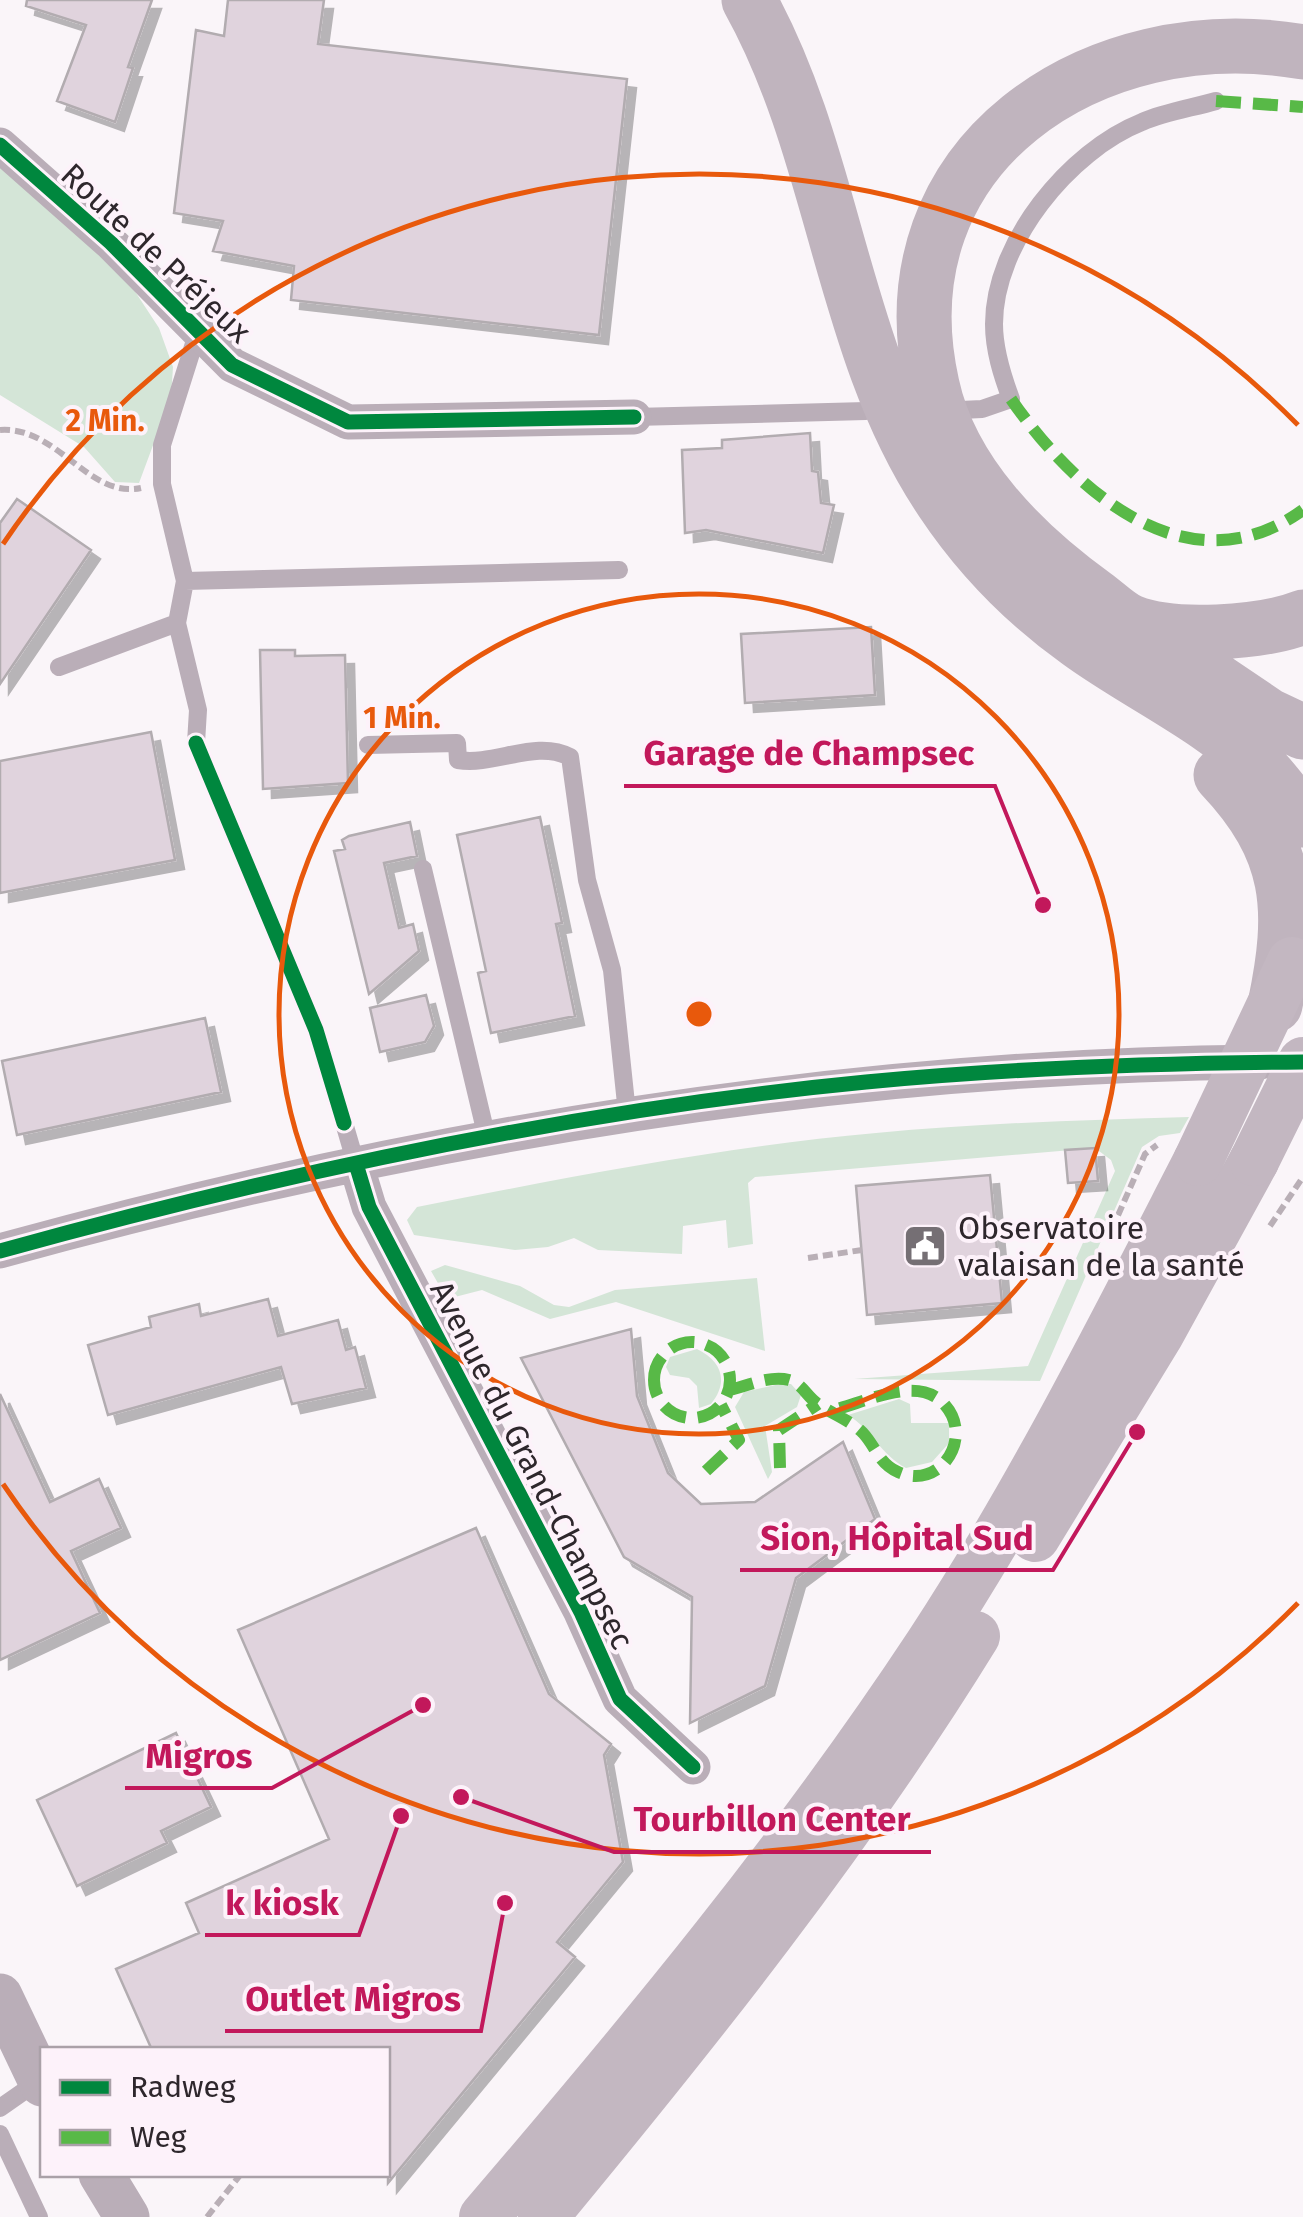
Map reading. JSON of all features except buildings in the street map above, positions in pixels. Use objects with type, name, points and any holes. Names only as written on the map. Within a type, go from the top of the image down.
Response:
[{"type":"highway","points":[[749,0],[778,56],[804,125],[860,322],[914,456],[942,502],[985,556],[1039,611],[1120,643],[1303,732]]},
{"type":"highway","points":[[1289,965],[1285,893],[1273,851],[1258,821],[1120,643],[979,483],[948,431],[932,386],[926,337],[928,284],[938,239],[959,190],[987,148],[1024,112],[1073,81],[1120,62],[1172,51],[1260,47],[1303,52]]},
{"type":"highway","points":[[1120,643],[1236,630],[1303,617]]},
{"type":"highway","points":[[1120,643],[1246,754],[1303,820]]},
{"type":"main road","points":[[484,2217],[726,1930],[930,1644],[1028,1481],[1198,1160],[1289,965]]},
{"type":"main road","points":[[543,2217],[730,1986],[896,1759],[1159,1334],[1254,1161],[1303,1062]]},
{"type":"street","name":"Route de Préjeux","points":[[0,145],[110,242],[232,365],[348,422],[634,417]]},
{"type":"street","points":[[0,1252],[356,1164],[627,1113],[866,1082],[1167,1063],[1303,1062]]},
{"type":"street","name":"Avenue du Grand-Champsec","points":[[356,1164],[369,1207],[581,1612],[620,1699],[692,1767]]},
{"type":"street","points":[[0,1996],[40,2080]]},
{"type":"street","points":[[77,2177],[96,2217]]},
{"type":"street","points":[[103,2177],[127,2217]]},
{"type":"lane","points":[[961,410],[982,410],[1010,399],[995,342],[996,303],[1025,229],[1048,191],[1083,158],[1124,130],[1216,102]]},
{"type":"lane","points":[[196,744],[198,710],[177,623],[185,581],[162,484],[162,446],[198,331]]},
{"type":"lane","points":[[634,417],[866,411]]},
{"type":"lane","points":[[185,581],[619,570]]},
{"type":"lane","points":[[58,667],[177,623]]},
{"type":"lane","points":[[368,745],[457,742],[458,760],[472,762],[555,749],[570,757],[587,880],[612,970],[627,1113]]},
{"type":"lane","points":[[423,869],[487,1138]]},
{"type":"lane","points":[[344,1123],[356,1164]]},
{"type":"lane","points":[[0,2108],[40,2083]]},
{"type":"lane","points":[[0,2134],[38,2217]]},
{"type":"path","points":[[0,430],[32,432],[112,488],[127,491],[162,484]]},
{"type":"path","points":[[808,1258],[862,1250]]},
{"type":"path","points":[[207,2217],[240,2177]]},
{"type":"green space","points":[[0,167],[121,270],[159,328],[173,367],[171,397],[139,483],[115,482],[84,447],[0,395]]},
{"type":"green space","points":[[1189,1117],[1180,1133],[1159,1136],[1142,1147],[1040,1381],[854,1379],[1028,1366],[1115,1171],[1111,1160],[1095,1148],[755,1177],[748,1183],[753,1244],[728,1248],[726,1220],[683,1226],[682,1254],[598,1250],[574,1238],[548,1247],[515,1250],[414,1235],[407,1220],[417,1207],[760,1146],[954,1127]]},
{"type":"green space","points":[[445,1265],[520,1286],[554,1305],[569,1307],[615,1290],[757,1278],[765,1351],[616,1302],[550,1319],[482,1290],[447,1299],[431,1271]]},
{"type":"green space","points":[[697,1349],[717,1366],[721,1380],[711,1404],[699,1408],[697,1386],[689,1378],[670,1375],[666,1367],[670,1357]]},
{"type":"green space","points":[[791,1384],[801,1395],[797,1407],[765,1426],[772,1472],[768,1479],[735,1407],[744,1392]]},
{"type":"green space","points":[[899,1399],[910,1404],[911,1423],[949,1423],[949,1443],[932,1462],[906,1468],[848,1415]]},
{"type":"marked path","points":[[1216,101],[1303,107]]},
{"type":"marked path","points":[[1011,399],[1067,467],[1101,497],[1138,520],[1177,535],[1218,540],[1260,533],[1303,510]]},
{"type":"marked path","points":[[692,1342],[719,1353],[730,1380],[719,1407],[692,1418],[665,1407],[654,1380],[665,1353],[692,1342]]},
{"type":"marked path","points":[[729,1390],[774,1379],[794,1382],[818,1404],[829,1411],[841,1417],[858,1428],[886,1464],[913,1476],[939,1468],[954,1446],[953,1418],[945,1405],[920,1391],[890,1393],[829,1411]]},
{"type":"marked path","points":[[780,1468],[779,1430],[818,1404]]},
{"type":"marked path","points":[[706,1471],[739,1440],[721,1405]]},
{"type":"cycle path","points":[[0,145],[111,243],[232,365],[348,422],[634,417]]},
{"type":"cycle path","points":[[196,743],[316,1030],[344,1123]]},
{"type":"cycle path","points":[[0,1251],[321,1171],[647,1109],[975,1073],[1303,1062]]},
{"type":"cycle path","points":[[356,1164],[369,1207],[581,1612],[620,1699],[693,1767]]},
{"type":"place","name":"Garage de Champsec","points":[[1043,905]]},
{"type":"place","name":"Observatoire valaisan de la santé","points":[[925,1246]]},
{"type":"place","name":"Sion, Hôpital Sud","points":[[1137,1432]]},
{"type":"place","name":"Migros","points":[[423,1705]]},
{"type":"place","name":"Tourbillon Center","points":[[461,1797]]},
{"type":"place","name":"k kiosk","points":[[401,1816]]},
{"type":"place","name":"Outlet Migros","points":[[505,1903]]}]
